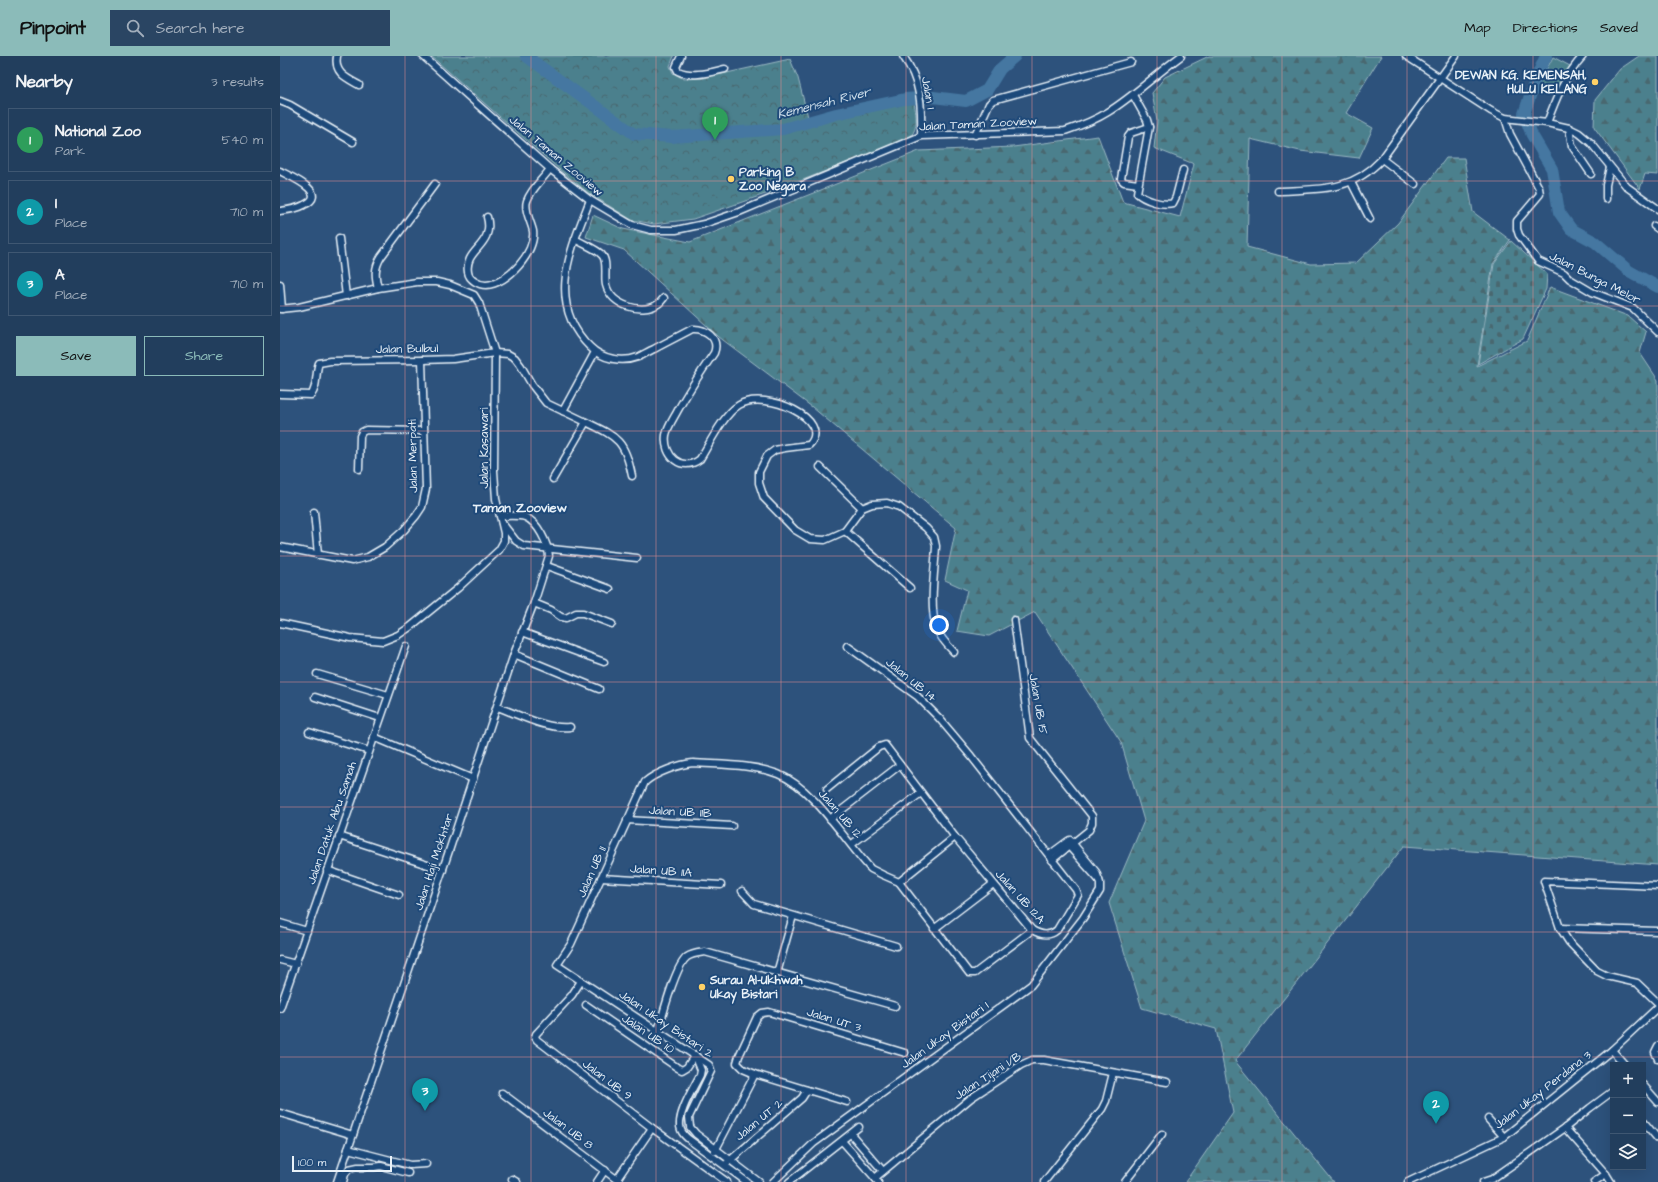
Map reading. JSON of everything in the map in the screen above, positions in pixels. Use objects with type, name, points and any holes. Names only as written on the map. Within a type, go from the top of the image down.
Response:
[{"type":"street","points":[[337,56],[337,70],[344,77],[359,85]]},
{"type":"street","name":"Jalan Taman Zooview","points":[[423,56],[550,169],[590,200],[632,225],[651,230],[676,230],[704,224],[739,212],[921,136],[1065,131],[1087,123],[1108,112],[1133,95],[1181,56]]},
{"type":"street","points":[[681,56],[676,67],[678,71],[682,73],[692,74],[726,70]]},
{"type":"street","name":"Jalan 1","points":[[903,56],[912,68],[919,87],[921,136]]},
{"type":"street","points":[[1406,56],[1491,111],[1505,118],[1537,121],[1569,128],[1591,143],[1627,187],[1658,209]]},
{"type":"street","points":[[1278,192],[1331,188],[1351,182],[1371,170],[1382,159],[1456,56]]},
{"type":"street","points":[[1548,123],[1557,95],[1576,64],[1583,56]]},
{"type":"street","points":[[976,135],[989,104],[993,100],[1131,62]]},
{"type":"street","points":[[1133,95],[1147,120],[1149,127],[1137,193],[1141,198],[1168,204],[1173,203],[1183,170]]},
{"type":"street","points":[[280,101],[290,105],[354,142]]},
{"type":"street","name":"Jalan Bunga Melor","points":[[1505,118],[1510,134],[1539,188],[1540,194],[1537,200],[1517,221],[1517,229],[1520,235],[1538,261],[1564,273],[1570,279],[1592,292],[1633,308],[1658,332]]},
{"type":"street","points":[[1138,184],[1124,182],[1121,179],[1128,137],[1131,133],[1149,127]]},
{"type":"street","points":[[1569,128],[1572,146],[1591,174]]},
{"type":"street","points":[[1382,159],[1415,184]]},
{"type":"street","points":[[1606,199],[1606,184],[1610,167]]},
{"type":"street","points":[[487,217],[490,227],[488,236],[473,254],[468,265],[468,272],[471,279],[486,285],[494,283],[510,274],[518,267],[528,254],[532,242],[533,232],[526,203],[530,195],[550,169]]},
{"type":"street","points":[[280,170],[311,188],[313,193],[312,200],[303,206],[280,212]]},
{"type":"street","points":[[1351,182],[1370,219]]},
{"type":"street","points":[[378,288],[374,273],[378,261],[435,184]]},
{"type":"street","points":[[590,200],[575,239],[568,262],[564,285],[565,305],[573,325],[583,340],[595,352],[608,358],[622,360],[638,357],[692,329],[699,328],[707,331],[715,342],[716,348],[693,383],[670,424],[666,441],[667,449],[671,457],[678,462],[687,465],[694,464],[700,459],[730,412],[751,400],[782,404],[799,413],[813,428],[815,435],[813,441],[809,446],[775,450],[767,456],[759,472],[759,483],[764,498],[795,530],[810,539],[825,540],[845,531],[862,508],[872,504],[887,503],[899,507],[926,528],[934,537],[936,546],[934,615],[937,628],[943,639],[954,652]]},
{"type":"street","points":[[339,238],[346,296]]},
{"type":"street","points":[[575,239],[602,254],[604,259],[606,286],[612,296],[619,302],[631,307],[642,309],[658,304],[664,298]]},
{"type":"street","name":"Jalan Kasawari","points":[[280,624],[350,638],[383,641],[398,635],[458,588],[499,550],[504,541],[496,499],[494,471],[495,353],[480,303],[474,295],[462,289],[437,282],[417,282],[378,288],[299,307],[281,309]]},
{"type":"street","points":[[280,284],[281,309]]},
{"type":"street","points":[[564,411],[595,352]]},
{"type":"street","points":[[495,353],[508,354],[515,358],[546,403],[614,436],[621,443],[629,459],[632,476]]},
{"type":"street","name":"Jalan Bulbul","points":[[280,394],[311,395],[314,391],[316,371],[319,364],[330,362],[453,359],[495,353]]},
{"type":"street","name":"Jalan Merpati","points":[[280,547],[352,561],[368,556],[385,547],[404,530],[416,516],[422,507],[426,489],[423,431],[422,360]]},
{"type":"street","points":[[553,479],[586,422]]},
{"type":"street","points":[[360,469],[360,436],[362,432],[366,430],[423,431]]},
{"type":"street","points":[[820,467],[862,508]]},
{"type":"street","points":[[314,512],[318,554]]},
{"type":"street","points":[[501,519],[525,517],[534,523],[549,549]]},
{"type":"street","points":[[501,519],[520,545],[637,558]]},
{"type":"street","points":[[845,531],[910,588]]},
{"type":"street","name":"Jalan Haji Mokhtar","points":[[337,1182],[443,870],[514,654],[547,566],[549,549]]},
{"type":"street","points":[[547,566],[610,589]]},
{"type":"street","points":[[534,604],[557,613],[561,617],[566,618],[576,613],[583,613],[612,624]]},
{"type":"street","name":"Jalan UB 15","points":[[1014,620],[1030,738],[1092,816],[1090,830],[1069,843],[1051,858]]},
{"type":"street","points":[[522,632],[604,662]]},
{"type":"street","name":"Jalan Datuk Abu Samah","points":[[280,1007],[406,646]]},
{"type":"street","name":"Jalan UB 14","points":[[847,646],[917,696],[939,718],[971,756]]},
{"type":"street","points":[[514,654],[599,689]]},
{"type":"street","points":[[317,674],[388,695]]},
{"type":"street","points":[[315,697],[380,718]]},
{"type":"street","points":[[497,707],[551,726],[561,728],[570,727]]},
{"type":"street","points":[[309,732],[369,751]]},
{"type":"street","points":[[374,737],[473,779]]},
{"type":"street","name":"Jalan UB 12A","points":[[827,789],[879,747],[885,745],[955,837],[1032,930],[1043,935],[1053,934],[1058,930],[1078,895],[1076,890],[971,756]]},
{"type":"street","name":"Jalan UB 12","points":[[645,782],[650,777],[686,764],[693,763],[754,768],[778,774],[797,784],[830,819],[872,869],[899,882],[969,973],[975,974],[1032,930]]},
{"type":"street","points":[[830,819],[900,765]]},
{"type":"street","name":"Jalan UB 11","points":[[561,968],[558,965],[571,944],[645,782]]},
{"type":"street","points":[[852,844],[921,793]]},
{"type":"street","name":"Jalan UB 11B","points":[[627,820],[732,826]]},
{"type":"street","points":[[339,836],[443,870]]},
{"type":"street","points":[[899,882],[955,837]]},
{"type":"street","name":"Jalan Ukay Bistari 1","points":[[773,1182],[814,1143],[1031,985],[1090,908],[1100,891],[1100,884],[1096,872],[1069,843]]},
{"type":"street","points":[[327,870],[399,894]]},
{"type":"street","name":"Jalan UB 11A","points":[[601,878],[721,886]]},
{"type":"street","points":[[1658,886],[1544,881],[1560,928],[1569,942],[1597,970],[1607,976],[1637,983],[1658,1003]]},
{"type":"street","points":[[934,928],[993,884]]},
{"type":"street","points":[[742,891],[754,904],[896,946]]},
{"type":"street","points":[[777,974],[793,916]]},
{"type":"street","points":[[280,923],[307,931]]},
{"type":"street","points":[[1560,928],[1658,931]]},
{"type":"street","points":[[658,1031],[676,975],[686,957],[696,953],[705,952],[777,974],[894,1006]]},
{"type":"street","points":[[280,960],[296,964]]},
{"type":"street","name":"Jalan Ukay Bistari 2","points":[[561,968],[709,1064],[711,1071],[689,1117],[690,1127],[759,1182]]},
{"type":"street","name":"Jalan UB 9","points":[[581,981],[572,995],[535,1037],[537,1040],[652,1128],[727,1182]]},
{"type":"street","name":"Jalan UB 10","points":[[586,1005],[682,1070],[687,1067],[694,1055]]},
{"type":"street","name":"Jalan Ukay Perdana 3","points":[[1408,1182],[1504,1136],[1612,1050],[1658,1007]]},
{"type":"street","name":"Jalan UT 3","points":[[847,1102],[743,1069],[737,1063],[757,1017],[762,1013],[769,1012],[905,1053]]},
{"type":"street","points":[[1658,1046],[1655,1052],[1658,1059]]},
{"type":"street","points":[[1612,1050],[1622,1062]]},
{"type":"street","points":[[694,1055],[701,1070],[680,1116],[680,1128],[687,1138],[747,1182]]},
{"type":"street","name":"Jalan Tijani 1/B","points":[[877,1180],[883,1171],[971,1098],[1021,1065],[1032,1060],[1044,1060],[1167,1082]]},
{"type":"street","points":[[1046,1181],[1102,1109],[1106,1101],[1113,1073]]},
{"type":"street","name":"Jalan UT 2","points":[[711,1156],[717,1148],[755,1074]]},
{"type":"street","points":[[1646,1088],[1658,1102]]},
{"type":"street","name":"Jalan UT 2","points":[[725,1166],[802,1098],[807,1090]]},
{"type":"street","name":"Jalan UB 8","points":[[502,1093],[619,1181]]},
{"type":"street","points":[[1483,1182],[1492,1179],[1565,1128],[1610,1093]]},
{"type":"street","points":[[280,1114],[353,1135]]},
{"type":"street","points":[[1488,1118],[1504,1136]]},
{"type":"street","points":[[1646,1125],[1658,1139]]},
{"type":"street","points":[[619,1181],[652,1128]]},
{"type":"street","points":[[790,1181],[859,1128]]},
{"type":"street","points":[[1565,1128],[1606,1174],[1611,1182]]},
{"type":"street","points":[[851,1134],[883,1171]]},
{"type":"street","points":[[1125,1182],[1162,1134]]},
{"type":"street","points":[[842,1141],[877,1180]]},
{"type":"street","points":[[348,1149],[410,1165],[426,1164]]},
{"type":"street","points":[[858,1160],[868,1153]]},
{"type":"street","points":[[343,1182],[345,1174],[349,1169],[358,1167],[381,1166],[408,1173]]},
{"type":"street","points":[[597,1182],[605,1170]]},
{"type":"street","points":[[1594,1182],[1606,1174]]},
{"type":"green space","points":[[431,56],[674,56],[670,66],[673,73],[684,79],[704,78],[790,59],[798,78],[810,125],[877,103],[913,96],[916,113],[916,125],[915,130],[908,139],[777,190],[693,219],[654,224],[632,220],[590,194],[560,170]]},
{"type":"green space","points":[[1209,56],[1381,56],[1346,113],[1373,128],[1359,158],[1300,151],[1250,139],[1247,247],[1311,264],[1356,263],[1398,223],[1446,158],[1464,158],[1473,212],[1510,240],[1493,264],[1477,366],[1527,341],[1550,287],[1628,316],[1646,332],[1640,353],[1658,380],[1658,865],[1404,846],[1235,1061],[1334,1182],[1185,1182],[1233,1113],[1216,1029],[1142,1008],[1109,903],[1144,821],[1121,742],[1035,612],[989,636],[957,631],[967,590],[945,580],[956,528],[812,407],[719,337],[624,250],[586,237],[593,215],[623,229],[690,242],[919,151],[1013,147],[1098,136],[1123,202],[1180,217],[1194,164],[1154,148],[1157,121],[1152,93],[1165,77]]},
{"type":"green space","points":[[1639,56],[1658,56],[1658,175],[1645,174],[1640,189],[1594,127],[1595,100],[1620,69]]},
{"type":"green space","points":[[1553,57],[1570,66],[1556,92],[1539,84]]},
{"type":"green space","points":[[1511,241],[1547,274],[1546,289],[1523,339],[1478,364],[1494,264]]},
{"type":"waterway","name":"Kemensah River","points":[[526,56],[634,134],[672,137],[783,129],[836,114],[905,99],[933,97],[966,101],[987,90],[1000,69],[1015,56]]},
{"type":"waterway","name":"Kemensah River","points":[[1546,56],[1536,78],[1524,114],[1532,135],[1552,169],[1559,212],[1571,229],[1595,242],[1629,271],[1658,287]]},
{"type":"place","name":"DEWAN KG. KEMENSAH, HULU KELANG","points":[[1595,82]]},
{"type":"place","name":"National Zoo","points":[[715,140]]},
{"type":"place","name":"Parking B Zoo Negara","points":[[731,179]]},
{"type":"place","name":"Surau Al-Ukhwah Ukay Bistari","points":[[702,987]]},
{"type":"place","name":"A","points":[[425,1111]]},
{"type":"place","name":"I","points":[[1436,1124]]},
{"type":"district","name":"Taman Zooview","points":[[520,508]]}]
